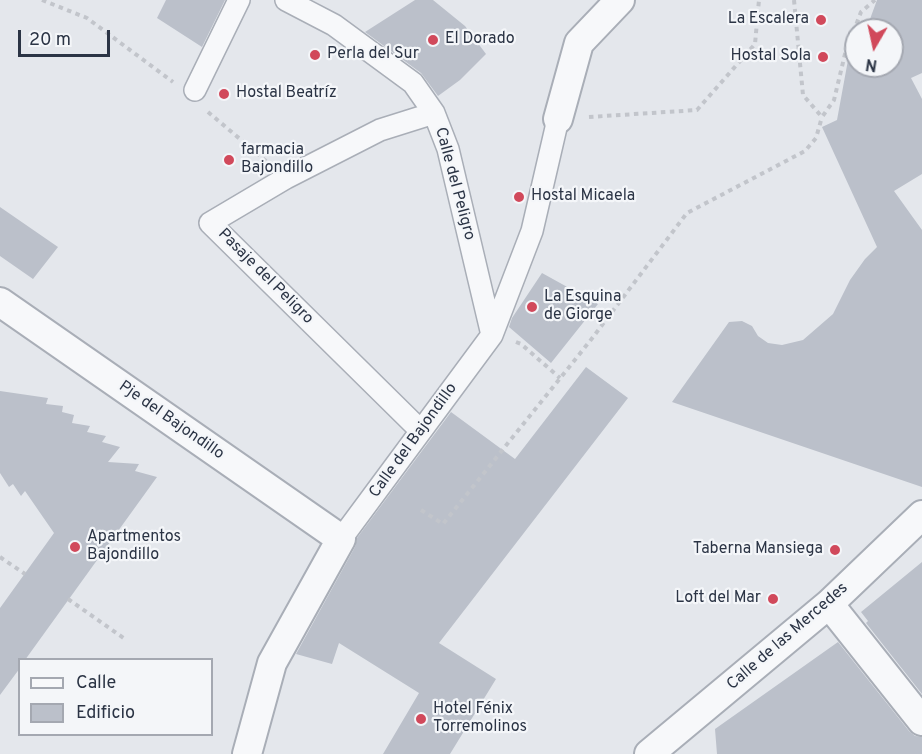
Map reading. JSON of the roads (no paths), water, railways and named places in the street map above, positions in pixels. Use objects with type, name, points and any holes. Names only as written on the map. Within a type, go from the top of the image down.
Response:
[{"type":"street","points":[[195,90],[239,0]]},
{"type":"street","name":"Calle del Peligro","points":[[286,0],[334,24],[414,83],[434,113],[448,148],[492,335]]},
{"type":"street","points":[[558,119],[579,43],[620,0]]},
{"type":"street","name":"Pasaje del Peligro","points":[[422,431],[210,223],[286,178],[380,130],[434,113]]},
{"type":"street","name":"Calle del Bajondillo","points":[[247,754],[272,663],[341,539],[492,335],[532,231],[558,119]]},
{"type":"street","name":"Pje del Bajondillo","points":[[0,302],[341,539]]},
{"type":"street","name":"Calle de las Mercedes","points":[[650,754],[829,604],[922,515]]},
{"type":"street","points":[[829,604],[922,721]]},
{"type":"place","name":"La Escalera","points":[[821,20]]},
{"type":"place","name":"El Dorado","points":[[433,40]]},
{"type":"place","name":"Perla del Sur","points":[[315,55]]},
{"type":"place","name":"Hostal Sola","points":[[823,57]]},
{"type":"place","name":"Hostal Beatríz","points":[[224,94]]},
{"type":"place","name":"farmacia Bajondillo","points":[[229,160]]},
{"type":"place","name":"Hostal Micaela","points":[[519,197]]},
{"type":"place","name":"La Esquina de Giorge","points":[[532,307]]},
{"type":"place","name":"Apartmentos Bajondillo","points":[[75,547]]},
{"type":"place","name":"Taberna Mansiega","points":[[835,550]]},
{"type":"place","name":"Loft del Mar","points":[[773,599]]},
{"type":"place","name":"Hotel Fénix Torremolinos","points":[[421,719]]}]
